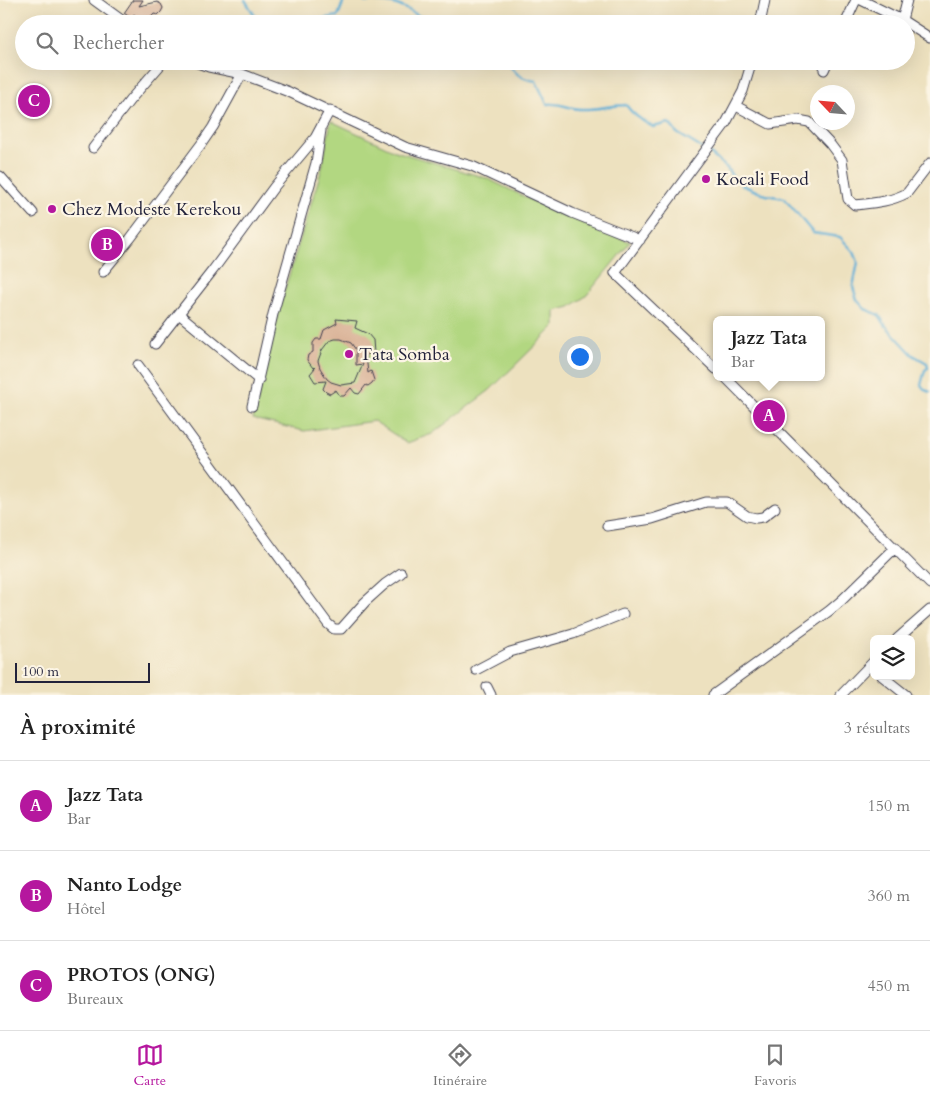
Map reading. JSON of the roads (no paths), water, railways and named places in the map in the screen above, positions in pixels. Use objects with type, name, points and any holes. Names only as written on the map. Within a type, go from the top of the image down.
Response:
[{"type":"street","points":[[94,0],[115,15]]},
{"type":"street","points":[[762,15],[765,0]]},
{"type":"street","points":[[849,15],[856,0]]},
{"type":"street","points":[[861,0],[892,15]]},
{"type":"street","points":[[903,15],[907,0]]},
{"type":"street","points":[[915,28],[930,38]]},
{"type":"street","points":[[93,148],[156,70]]},
{"type":"street","points":[[227,70],[242,74],[330,110],[405,147],[472,166],[572,213],[640,240]]},
{"type":"street","points":[[713,366],[615,273],[717,136],[736,106],[750,70]]},
{"type":"street","points":[[103,272],[202,143],[242,74]]},
{"type":"street","points":[[736,106],[770,124],[798,120],[809,122],[842,160],[848,199],[855,205],[884,202],[906,193],[930,162]]},
{"type":"street","points":[[155,344],[274,187],[321,129],[330,110]]},
{"type":"street","points":[[252,406],[273,314],[316,163],[321,129]]},
{"type":"street","points":[[0,176],[33,213]]},
{"type":"street","points":[[179,314],[259,380]]},
{"type":"street","points":[[138,365],[328,624],[334,629],[341,629],[364,602],[401,573]]},
{"type":"street","points":[[729,381],[930,584]]},
{"type":"street","points":[[608,526],[652,519],[706,502],[727,502],[747,516],[756,518],[763,517],[775,508]]},
{"type":"street","points":[[713,695],[829,611],[895,548]]},
{"type":"street","points":[[902,635],[930,610]]},
{"type":"street","points":[[476,670],[510,652],[573,634],[622,614]]},
{"type":"street","points":[[842,695],[870,667]]},
{"type":"street","points":[[887,680],[906,695]]},
{"type":"waterway","points":[[245,0],[254,15]]},
{"type":"waterway","points":[[338,15],[344,0]]},
{"type":"waterway","points":[[363,0],[365,2],[395,4],[418,15]]},
{"type":"waterway","points":[[514,70],[519,75],[536,81],[547,104],[577,109],[626,105],[635,115],[649,125],[653,127],[669,123],[677,133],[703,149]]},
{"type":"waterway","points":[[708,152],[727,168],[734,179],[744,186],[766,195],[784,198],[813,233],[840,237],[854,252],[858,262],[853,287],[857,300],[865,309],[879,315],[886,326],[913,355],[927,363],[928,368],[925,370],[921,385],[930,392]]},
{"type":"place","name":"PROTOS (ONG)","points":[[34,101]]},
{"type":"place","name":"Kocali Food","points":[[706,179]]},
{"type":"place","name":"Chez Modeste Kerekou","points":[[52,209]]},
{"type":"place","name":"Nanto Lodge","points":[[107,245]]},
{"type":"place","name":"Tata Somba","points":[[349,354]]},
{"type":"place","name":"Jazz Tata","points":[[769,416]]}]
